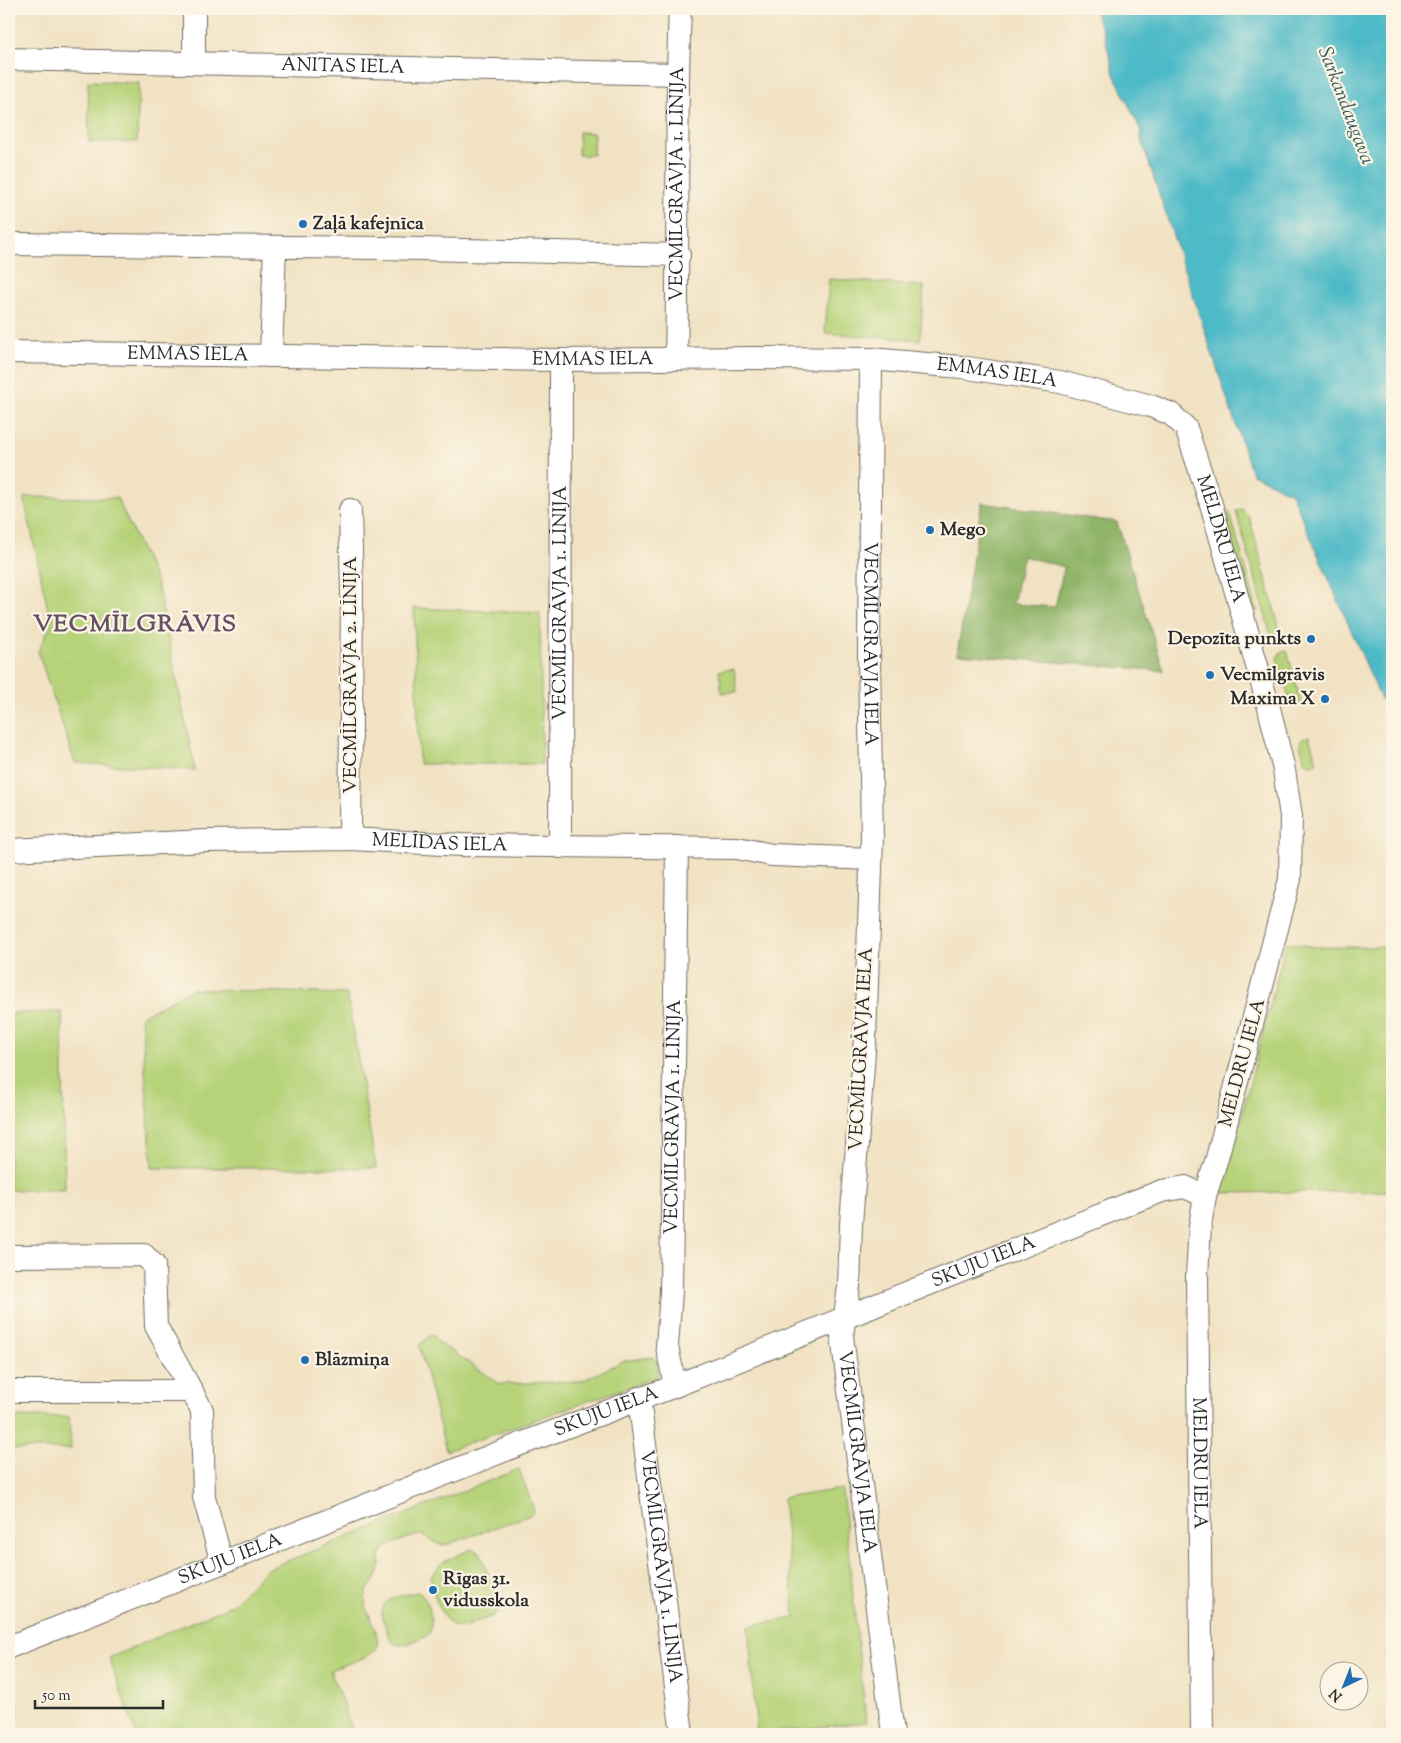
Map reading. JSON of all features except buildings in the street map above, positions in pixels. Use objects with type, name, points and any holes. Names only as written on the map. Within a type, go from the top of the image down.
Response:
[{"type":"street","points":[[194,9],[194,63]]},
{"type":"street","name":"VECMĪLGRĀVJA 1. LĪNIJA","points":[[676,359],[679,255],[677,74],[680,9]]},
{"type":"street","name":"ANITAS IELA","points":[[9,59],[677,74]]},
{"type":"street","points":[[9,244],[679,255]]},
{"type":"street","points":[[271,356],[275,247]]},
{"type":"street","name":"EMMAS IELA","points":[[9,352],[561,360],[871,360],[961,366],[1060,382],[1151,406],[1171,414]]},
{"type":"street","name":"VECMĪLGRĀVJA 1. LĪNIJA","points":[[560,847],[561,360]]},
{"type":"street","name":"VECMĪLGRĀVJA IELA","points":[[871,360],[868,656],[871,859],[865,1039],[846,1317],[842,1336],[893,1734]]},
{"type":"street","name":"MELDRU IELA","points":[[1171,414],[1186,428],[1211,504],[1269,708],[1284,770],[1291,816],[1290,879],[1220,1149],[1205,1196],[1200,1226],[1197,1276],[1202,1734]]},
{"type":"street","name":"VECMĪLGRĀVJA 2. LĪNIJA","points":[[350,510],[352,592],[350,839]]},
{"type":"street","name":"MELĪDAS IELA","points":[[9,850],[207,841],[350,839],[560,847],[737,848],[772,855],[871,859]]},
{"type":"street","name":"VECMĪLGRĀVJA 1. LĪNIJA","points":[[675,1386],[667,1346],[671,1291],[677,848]]},
{"type":"street","name":"SKUJU IELA","points":[[9,1647],[639,1398],[675,1386],[1162,1191],[1185,1188],[1205,1196]]},
{"type":"street","points":[[9,1256],[144,1255],[154,1265],[156,1326],[202,1410],[204,1496],[222,1563]]},
{"type":"street","points":[[9,1391],[192,1391]]},
{"type":"street","name":"VECMĪLGRĀVJA 1. LĪNIJA","points":[[639,1398],[682,1734]]},
{"type":"green space","points":[[88,81],[139,83],[137,142],[89,142]]},
{"type":"green space","points":[[579,132],[594,133],[593,155],[578,155]]},
{"type":"green space","points":[[829,279],[924,286],[920,340],[825,333]]},
{"type":"green space","points":[[24,497],[117,498],[157,583],[195,770],[75,763],[38,652],[51,624]]},
{"type":"green space","points":[[982,503],[1117,522],[1164,671],[957,654]],"holes":[[[1023,556],[1064,567],[1055,607],[1013,604]]]},
{"type":"green space","points":[[1242,509],[1249,516],[1281,634],[1271,635],[1236,511]]},
{"type":"green space","points":[[1230,513],[1258,611],[1252,609],[1224,516]]},
{"type":"green space","points":[[414,608],[540,613],[542,764],[419,764]]},
{"type":"green space","points":[[1287,651],[1302,706],[1290,701],[1277,658],[1281,652]]},
{"type":"green space","points":[[734,669],[737,692],[722,693],[719,671]]},
{"type":"green space","points":[[1309,736],[1317,763],[1308,764],[1304,760],[1300,742],[1303,738]]},
{"type":"green space","points":[[1286,942],[1315,947],[1391,947],[1392,1191],[1222,1193]]},
{"type":"green space","points":[[192,989],[347,994],[376,1168],[152,1168],[141,1016]]},
{"type":"green space","points":[[62,1012],[65,1190],[9,1190],[9,1013]]},
{"type":"green space","points":[[432,1334],[438,1342],[500,1384],[582,1381],[623,1361],[651,1357],[657,1361],[657,1377],[446,1451],[419,1345]]},
{"type":"green space","points":[[9,1417],[69,1417],[71,1449],[9,1449]]},
{"type":"green space","points":[[519,1469],[533,1507],[533,1512],[530,1515],[449,1544],[440,1545],[420,1534],[392,1544],[382,1551],[379,1571],[367,1591],[365,1600],[376,1633],[376,1650],[366,1657],[330,1670],[354,1734],[136,1734],[109,1658],[231,1605],[267,1569]]},
{"type":"green space","points":[[842,1489],[866,1722],[757,1734],[748,1626],[795,1618],[783,1498]]},
{"type":"green space","points":[[471,1549],[480,1552],[500,1607],[491,1617],[464,1627],[456,1627],[446,1619],[438,1604],[431,1576],[442,1563]]},
{"type":"green space","points":[[417,1592],[421,1594],[427,1604],[431,1617],[431,1629],[424,1638],[407,1644],[393,1643],[382,1616],[385,1604],[389,1600],[402,1595]]},
{"type":"water","name":"Sarkandaugava","points":[[1093,9],[1392,9],[1392,724],[1291,493],[1252,474],[1140,136],[1141,131],[1114,74],[1104,34]]},
{"type":"place","name":"Zaļā kafejnīca","points":[[303,224]]},
{"type":"place","name":"Mego","points":[[930,530]]},
{"type":"place","name":"Depozīta punkts","points":[[1311,639]]},
{"type":"place","name":"Vecmīlgrāvis","points":[[1210,675]]},
{"type":"place","name":"Maxima X","points":[[1325,699]]},
{"type":"place","name":"Blāzmiņa","points":[[305,1360]]},
{"type":"place","name":"Rīgas 31. vidusskola","points":[[433,1590]]},
{"type":"district","name":"VECMĪLGRĀVIS","points":[[135,625]]}]
